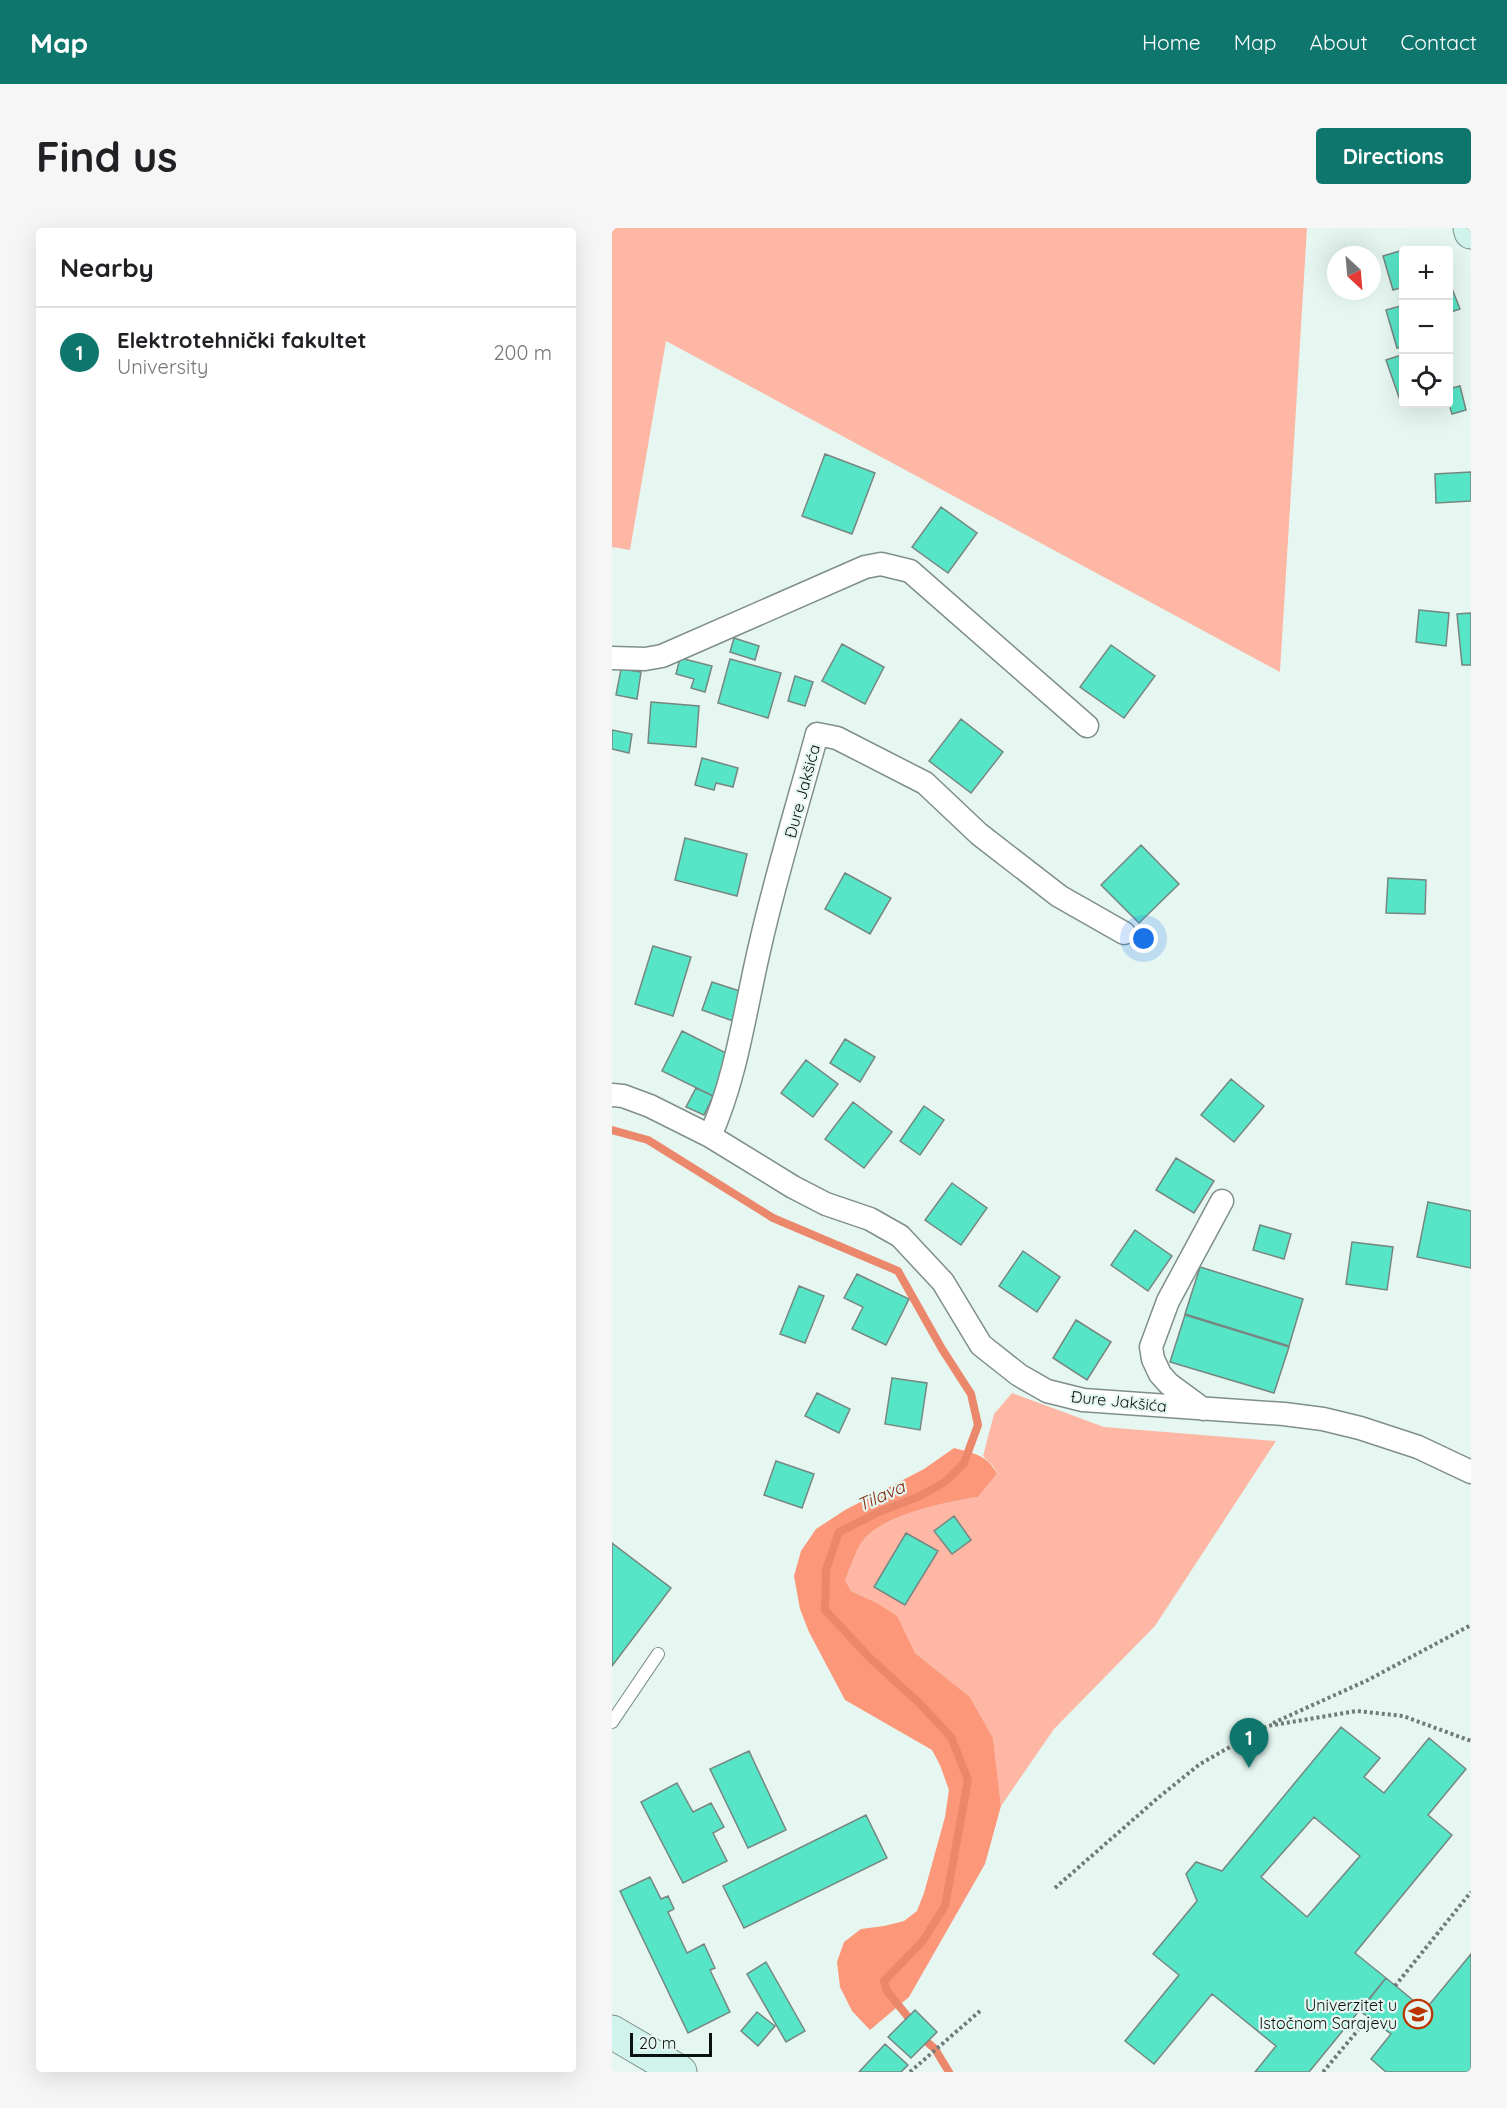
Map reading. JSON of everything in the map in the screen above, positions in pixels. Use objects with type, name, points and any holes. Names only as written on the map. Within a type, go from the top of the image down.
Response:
[{"type":"street","points":[[1470,228],[1471,232]]},
{"type":"street","points":[[612,658],[645,659],[662,656],[865,567],[881,564],[910,571],[1087,726]]},
{"type":"street","name":"Đure Jakšića","points":[[710,1136],[721,1112],[760,943],[817,734],[837,738],[925,783],[979,834],[1059,896],[1124,933]]},
{"type":"street","name":"Đure Jakšića","points":[[612,1095],[623,1096],[650,1106],[710,1136],[801,1191],[826,1204],[870,1219],[900,1236],[943,1282],[981,1345],[1018,1375],[1047,1391],[1083,1400],[1284,1414],[1323,1419],[1360,1428],[1418,1447],[1471,1472]]},
{"type":"street","points":[[1203,1409],[1165,1379],[1153,1359],[1151,1347],[1168,1301],[1222,1201]]},
{"type":"street","points":[[612,2032],[680,2072]]},
{"type":"lane","points":[[612,1722],[658,1654]]},
{"type":"path","points":[[1055,1888],[1200,1764],[1267,1726],[1368,1680],[1471,1625]]},
{"type":"path","points":[[1267,1726],[1357,1711],[1403,1716],[1471,1741]]},
{"type":"path","points":[[1395,1986],[1471,1892]]},
{"type":"path","points":[[910,2072],[980,2010]]},
{"type":"path","points":[[1323,2072],[1369,2017]]},
{"type":"shaded area","points":[[612,228],[1307,228],[1280,672],[666,341],[630,550],[612,547]]},
{"type":"shaded area","points":[[1012,1393],[1104,1427],[1276,1441],[1155,1626],[1054,1729],[1001,1806],[993,1738],[970,1697],[915,1653],[907,1639],[875,1602],[851,1591],[845,1580],[865,1538],[887,1522],[918,1510],[978,1497],[997,1474],[983,1456],[994,1414]]},
{"type":"shaded area","points":[[954,1448],[974,1453],[984,1459],[997,1474],[978,1497],[918,1510],[887,1522],[875,1530],[859,1547],[845,1580],[851,1591],[897,1616],[915,1653],[970,1697],[993,1738],[1001,1806],[985,1864],[909,1997],[870,2030],[852,2011],[840,1987],[837,1962],[844,1942],[861,1929],[904,1921],[917,1911],[945,1817],[949,1790],[932,1750],[845,1700],[809,1632],[800,1609],[794,1576],[801,1551],[816,1529],[845,1510],[924,1469]]},
{"type":"building","points":[[1399,251],[1399,288],[1393,290],[1383,256]]},
{"type":"building","points":[[1453,291],[1460,309],[1453,311]]},
{"type":"building","points":[[1399,306],[1399,347],[1397,348],[1386,310]]},
{"type":"building","points":[[1399,356],[1399,397],[1386,360]]},
{"type":"building","points":[[1460,386],[1466,410],[1452,414],[1450,408],[1453,408],[1453,388]]},
{"type":"building","points":[[825,454],[875,473],[852,534],[802,516]]},
{"type":"building","points":[[1471,472],[1471,501],[1436,503],[1435,474]]},
{"type":"building","points":[[941,507],[977,533],[948,573],[912,547]]},
{"type":"building","points":[[1419,610],[1449,613],[1446,646],[1416,642]]},
{"type":"building","points":[[1471,613],[1471,665],[1462,665],[1457,614]]},
{"type":"building","points":[[734,638],[759,646],[755,660],[730,652]]},
{"type":"building","points":[[842,644],[884,667],[865,704],[822,681]]},
{"type":"building","points":[[1111,645],[1155,676],[1124,718],[1080,687]]},
{"type":"building","points":[[680,658],[712,666],[705,692],[691,688],[694,679],[676,674]]},
{"type":"building","points":[[730,659],[781,673],[768,718],[718,703]]},
{"type":"building","points":[[621,669],[641,672],[637,699],[616,695]]},
{"type":"building","points":[[795,676],[813,682],[805,706],[788,701]]},
{"type":"building","points":[[651,702],[699,706],[696,747],[648,743]]},
{"type":"building","points":[[961,719],[1003,752],[971,793],[929,761]]},
{"type":"building","points":[[612,730],[632,734],[629,753],[612,749]]},
{"type":"building","points":[[702,758],[738,768],[733,787],[716,783],[714,790],[695,785]]},
{"type":"building","points":[[685,838],[747,854],[737,896],[675,880]]},
{"type":"building","points":[[1141,845],[1179,884],[1139,923],[1101,885]]},
{"type":"building","points":[[845,873],[891,898],[870,934],[825,909]]},
{"type":"building","points":[[1388,878],[1426,880],[1425,914],[1386,913]]},
{"type":"building","points":[[653,946],[691,957],[673,1016],[635,1004]]},
{"type":"building","points":[[712,982],[746,993],[736,1022],[702,1010]]},
{"type":"building","points":[[682,1031],[732,1056],[713,1096],[662,1071]]},
{"type":"building","points":[[845,1039],[875,1057],[860,1082],[830,1063]]},
{"type":"building","points":[[806,1060],[838,1084],[813,1117],[781,1093]]},
{"type":"building","points":[[1231,1079],[1264,1106],[1234,1142],[1201,1115]]},
{"type":"building","points":[[696,1088],[713,1096],[704,1115],[686,1107]]},
{"type":"building","points":[[853,1102],[892,1132],[864,1168],[825,1139]]},
{"type":"building","points":[[924,1106],[944,1120],[920,1155],[900,1141]]},
{"type":"building","points":[[1176,1158],[1214,1181],[1194,1213],[1156,1190]]},
{"type":"building","points":[[952,1183],[987,1208],[961,1245],[925,1220]]},
{"type":"building","points":[[1428,1202],[1471,1211],[1471,1268],[1417,1257]]},
{"type":"building","points":[[1260,1225],[1291,1234],[1284,1259],[1253,1250]]},
{"type":"building","points":[[1135,1230],[1172,1256],[1148,1291],[1111,1265]]},
{"type":"building","points":[[1352,1242],[1393,1247],[1387,1290],[1346,1284]]},
{"type":"building","points":[[1023,1251],[1060,1277],[1037,1312],[999,1286]]},
{"type":"building","points":[[1200,1267],[1303,1299],[1289,1346],[1185,1314]]},
{"type":"building","points":[[857,1274],[909,1299],[886,1345],[852,1329],[863,1307],[844,1298]]},
{"type":"building","points":[[799,1286],[824,1296],[805,1343],[780,1334]]},
{"type":"building","points":[[1185,1315],[1289,1347],[1274,1393],[1170,1362]]},
{"type":"building","points":[[1076,1320],[1111,1342],[1087,1380],[1053,1358]]},
{"type":"building","points":[[892,1378],[927,1383],[920,1430],[885,1424]]},
{"type":"building","points":[[817,1393],[850,1409],[839,1433],[805,1416]]},
{"type":"building","points":[[776,1461],[814,1474],[802,1508],[764,1495]]},
{"type":"building","points":[[954,1516],[971,1540],[952,1554],[934,1531]]},
{"type":"building","points":[[906,1533],[938,1551],[905,1605],[874,1587]]},
{"type":"building","points":[[612,1543],[671,1588],[612,1666]]},
{"type":"building","points":[[1341,1727],[1380,1758],[1364,1777],[1384,1793],[1429,1738],[1466,1769],[1428,1815],[1452,1835],[1355,1953],[1386,1978],[1309,2072],[1255,2072],[1276,2046],[1212,1994],[1154,2064],[1125,2041],[1179,1975],[1153,1954],[1197,1901],[1186,1874],[1196,1862],[1222,1871]],"holes":[[[1314,1817],[1360,1856],[1307,1917],[1261,1877]]]},
{"type":"building","points":[[749,1751],[786,1830],[748,1848],[710,1769]]},
{"type":"building","points":[[677,1783],[693,1812],[711,1803],[724,1827],[713,1833],[727,1861],[683,1883],[641,1802]]},
{"type":"building","points":[[866,1815],[887,1858],[744,1928],[723,1886]]},
{"type":"building","points":[[650,1877],[661,1899],[668,1896],[674,1909],[668,1912],[687,1953],[704,1944],[715,1968],[710,1970],[730,2012],[688,2033],[620,1891]]},
{"type":"building","name":"Univerzitet u Istočnom Sarajevu","points":[[1471,1954],[1471,2068],[1468,2072],[1386,2072],[1371,2059],[1391,2034],[1360,2011],[1386,1978],[1425,2010]]},
{"type":"building","points":[[766,1962],[805,2031],[786,2042],[747,1974]]},
{"type":"building","points":[[915,2010],[937,2032],[911,2058],[888,2037]]},
{"type":"building","points":[[757,2012],[775,2026],[758,2046],[741,2031]]},
{"type":"building","points":[[885,2044],[908,2065],[901,2072],[859,2072]]},
{"type":"waterway","name":"Tilava","points":[[612,1130],[648,1140],[773,1218],[898,1271],[942,1349],[971,1394],[978,1425],[964,1463],[945,1482],[918,1497],[879,1512],[839,1532],[826,1570],[825,1610],[870,1658],[920,1704],[951,1737],[968,1780],[945,1906],[922,1942],[884,1981],[887,1991],[908,2017]]},
{"type":"waterway","name":"Tilava","points":[[927,2042],[935,2049],[949,2072]]},
{"type":"place","name":"Elektrotehnički fakultet","points":[[1249,1768]]},
{"type":"place","name":"Univerzitet u Istočnom Sarajevu","points":[[1418,2014]]}]
